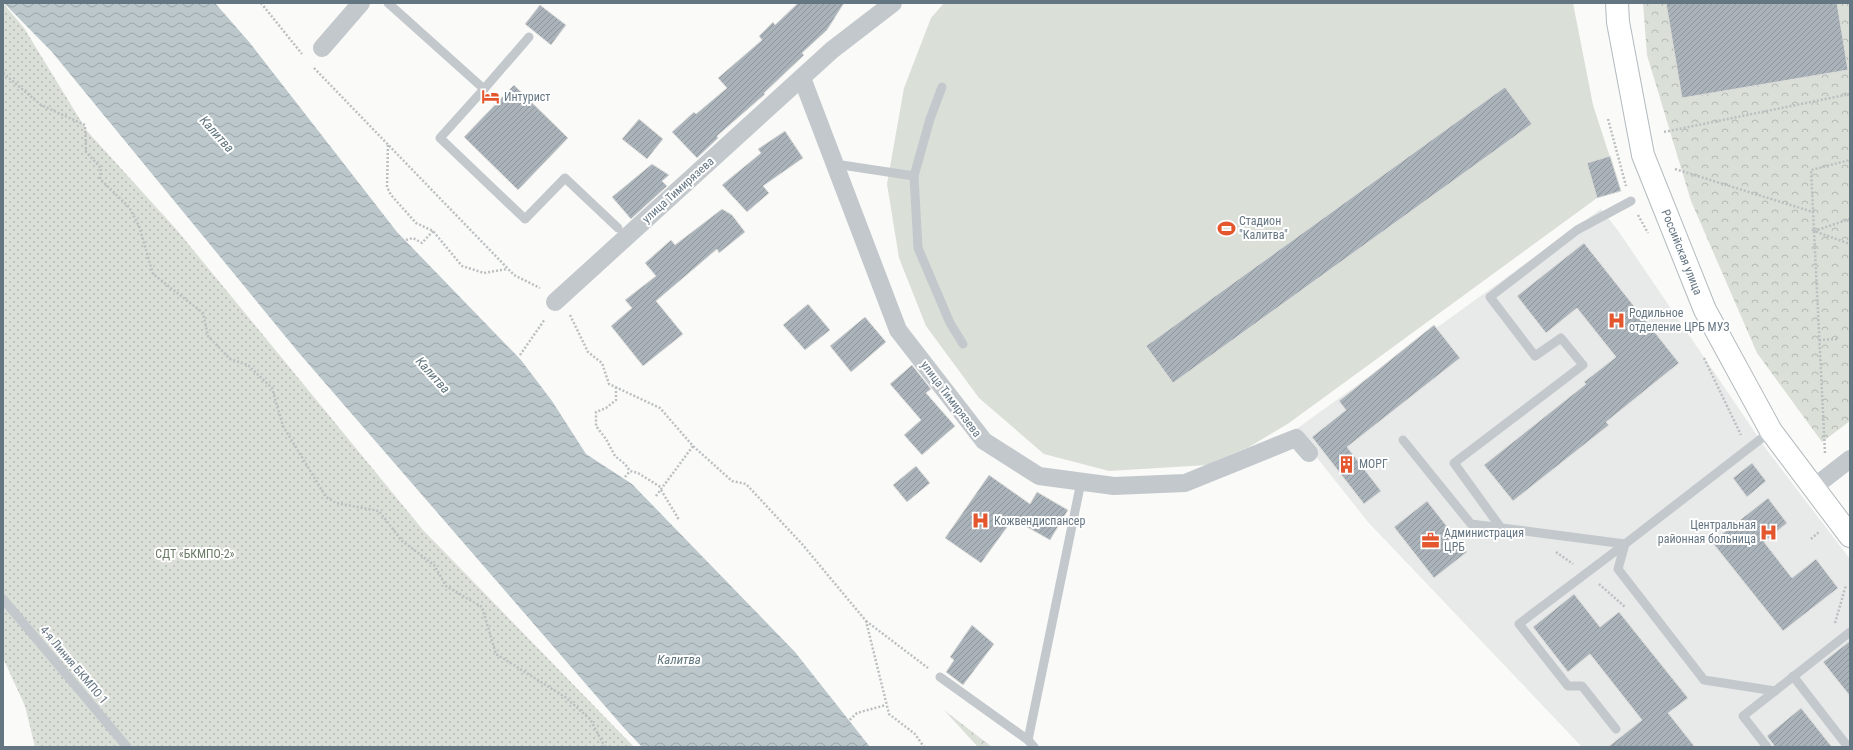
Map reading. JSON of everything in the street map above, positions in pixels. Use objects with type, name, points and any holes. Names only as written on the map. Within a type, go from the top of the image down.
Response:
[{"type":"street","points":[[322,48],[361,3]]},
{"type":"street","name":"улица Тимирязева","points":[[558,299],[832,50],[894,3]]},
{"type":"street","name":"Российская улица","points":[[1617,3],[1618,22],[1643,155],[1705,310],[1771,431],[1850,536]]},
{"type":"street","name":"улица Тимирязева","points":[[802,78],[898,330],[984,441],[1039,476],[1114,486],[1185,483],[1296,438],[1308,453]]},
{"type":"street","points":[[1814,487],[1850,459]]},
{"type":"lane","points":[[388,3],[484,89]]},
{"type":"lane","points":[[529,37],[440,138],[526,219],[566,178],[618,228]]},
{"type":"lane","points":[[942,87],[930,119],[914,176],[918,248],[950,323],[963,344]]},
{"type":"lane","points":[[835,164],[914,176]]},
{"type":"lane","points":[[1501,528],[1454,463],[1583,364],[1562,338],[1535,356],[1490,297],[1577,230],[1631,201]]},
{"type":"lane","points":[[1616,730],[1582,686],[1568,686],[1519,624],[1587,574],[1771,431]]},
{"type":"lane","points":[[1403,440],[1472,524],[1625,544]]},
{"type":"lane","points":[[940,677],[1031,744],[1081,482]]},
{"type":"lane","points":[[1625,544],[1618,570],[1704,680],[1775,690]]},
{"type":"lane","name":"4-я Линия БКМПО 1","points":[[3,599],[128,747]]},
{"type":"lane","points":[[1766,747],[1743,716],[1850,632]]},
{"type":"lane","points":[[1793,676],[1848,747]]},
{"type":"path","points":[[261,3],[302,55]]},
{"type":"path","points":[[312,66],[514,275],[558,299],[588,352],[602,363],[609,384],[660,408],[693,446],[732,481],[746,484],[802,544],[866,621],[940,677]]},
{"type":"path","points":[[3,73],[41,105],[85,125],[86,152],[101,168],[100,178],[128,207],[139,226],[153,274],[203,313],[208,336],[230,359],[248,365],[272,388],[283,426],[326,497],[336,503],[379,511],[402,541],[434,565],[446,586],[482,607],[496,654],[565,697],[590,719],[605,747]]},
{"type":"path","points":[[1664,132],[1850,94]]},
{"type":"path","points":[[388,145],[387,187],[391,195],[416,223],[432,231],[462,266],[484,273],[507,268]]},
{"type":"path","points":[[1825,455],[1811,170],[1850,160]]},
{"type":"path","points":[[1675,169],[1813,212]]},
{"type":"path","points":[[1814,231],[1850,219]]},
{"type":"path","points":[[406,240],[413,238],[422,243],[432,231]]},
{"type":"path","points":[[1814,231],[1850,244]]},
{"type":"path","points":[[520,355],[558,299]]},
{"type":"path","points":[[1819,340],[1838,338]]},
{"type":"path","points":[[616,387],[616,400],[606,408],[596,412],[596,426],[606,439],[615,456],[630,470],[638,473],[662,489],[678,518],[676,519]]},
{"type":"path","points":[[656,496],[693,446]]},
{"type":"path","points":[[625,477],[630,470]]},
{"type":"path","points":[[1551,549],[1587,574],[1629,610]]},
{"type":"path","points":[[1827,650],[1846,585]]},
{"type":"path","points":[[866,621],[888,714],[915,734],[924,747]]},
{"type":"path","points":[[841,728],[857,713],[886,704]]},
{"type":"shaded area","points":[[1601,209],[1619,232],[1767,450],[1850,559],[1850,747],[1582,747],[1368,522],[1295,430]]},
{"type":"green space","name":"СДТ «БКМПО-2»","points":[[3,3],[24,28],[87,131],[176,229],[423,530],[634,747],[35,747],[25,706],[3,658]]},
{"type":"green space","name":"Стадион \"Калитва\"","points":[[944,3],[1573,3],[1593,105],[1621,191],[1597,198],[1289,423],[1249,447],[1207,465],[1109,471],[1044,454],[979,398],[926,326],[899,258],[887,184],[904,88],[931,18]]},
{"type":"green space","points":[[1643,3],[1850,3],[1850,421],[1822,442],[1757,353],[1691,201],[1647,55]]},
{"type":"green space","points":[[944,710],[992,747],[978,747]]},
{"type":"water","name":"Калитва","points":[[4,3],[215,3],[250,43],[397,232],[521,360],[552,401],[586,454],[632,484],[795,652],[870,747],[642,747],[299,353],[52,52]]},
{"type":"building","points":[[798,3],[844,3],[827,30],[802,53],[804,55],[764,93],[765,94],[717,136],[718,138],[697,158],[672,132],[694,112],[696,114],[727,88],[718,78],[762,40],[759,36],[773,22],[775,25]]},
{"type":"building","points":[[1666,3],[1837,3],[1848,70],[1682,98]]},
{"type":"building","points":[[540,5],[566,25],[551,45],[525,24]]},
{"type":"building","points":[[514,85],[568,138],[518,190],[464,137]]},
{"type":"building","points":[[1505,87],[1532,124],[1173,383],[1146,346]]},
{"type":"building","points":[[639,119],[663,139],[647,159],[622,139]]},
{"type":"building","points":[[785,131],[803,158],[763,186],[769,193],[747,212],[722,185],[761,153],[758,149]]},
{"type":"building","points":[[1610,156],[1621,191],[1597,198],[1587,163]]},
{"type":"building","points":[[652,164],[669,175],[662,181],[667,186],[631,219],[612,197]]},
{"type":"building","points":[[722,209],[732,215],[745,232],[719,253],[717,249],[656,301],[683,334],[643,366],[611,326],[632,308],[625,300],[656,276],[645,263],[671,240],[675,245]]},
{"type":"building","name":"Родильное отделение ЦРБ МУЗ","points":[[1584,243],[1679,363],[1606,422],[1609,425],[1513,501],[1484,465],[1586,384],[1584,382],[1616,357],[1577,308],[1546,333],[1517,296]]},
{"type":"building","points":[[808,304],[830,330],[805,350],[783,325]]},
{"type":"building","points":[[865,317],[886,342],[851,372],[830,346]]},
{"type":"building","points":[[1434,325],[1460,358],[1347,447],[1381,491],[1364,504],[1312,437],[1346,410],[1339,401]]},
{"type":"building","points":[[912,365],[931,389],[926,393],[955,426],[922,455],[904,435],[921,420],[890,384]]},
{"type":"building","points":[[1752,463],[1766,481],[1747,497],[1733,478]]},
{"type":"building","points":[[916,466],[930,483],[907,502],[893,485]]},
{"type":"building","points":[[989,475],[1030,504],[1037,492],[1068,510],[1050,540],[1013,519],[981,563],[945,538]]},
{"type":"building","points":[[1768,498],[1787,523],[1764,542],[1792,578],[1816,559],[1838,588],[1783,631],[1712,542]]},
{"type":"building","name":"Администрация ЦРБ","points":[[1427,501],[1467,552],[1434,578],[1394,527]]},
{"type":"building","points":[[1574,594],[1600,627],[1619,612],[1688,698],[1668,713],[1695,747],[1608,747],[1642,720],[1590,654],[1568,672],[1533,627]]},
{"type":"building","points":[[972,625],[994,644],[963,685],[946,672],[954,660],[950,657]]},
{"type":"building","points":[[1850,641],[1850,696],[1823,662]]},
{"type":"building","points":[[1801,708],[1832,747],[1775,747],[1767,736]]},
{"type":"place","name":"Интурист","points":[[491,97]]},
{"type":"place","name":"Стадион \"Калитва\"","points":[[1226,228]]},
{"type":"place","name":"Родильное отделение ЦРБ МУЗ","points":[[1616,320]]},
{"type":"place","name":"МОРГ","points":[[1346,464]]},
{"type":"place","name":"Кожвендиспансер","points":[[981,521]]},
{"type":"place","name":"Центральная районная больница","points":[[1769,532]]},
{"type":"place","name":"Администрация ЦРБ","points":[[1431,540]]}]
